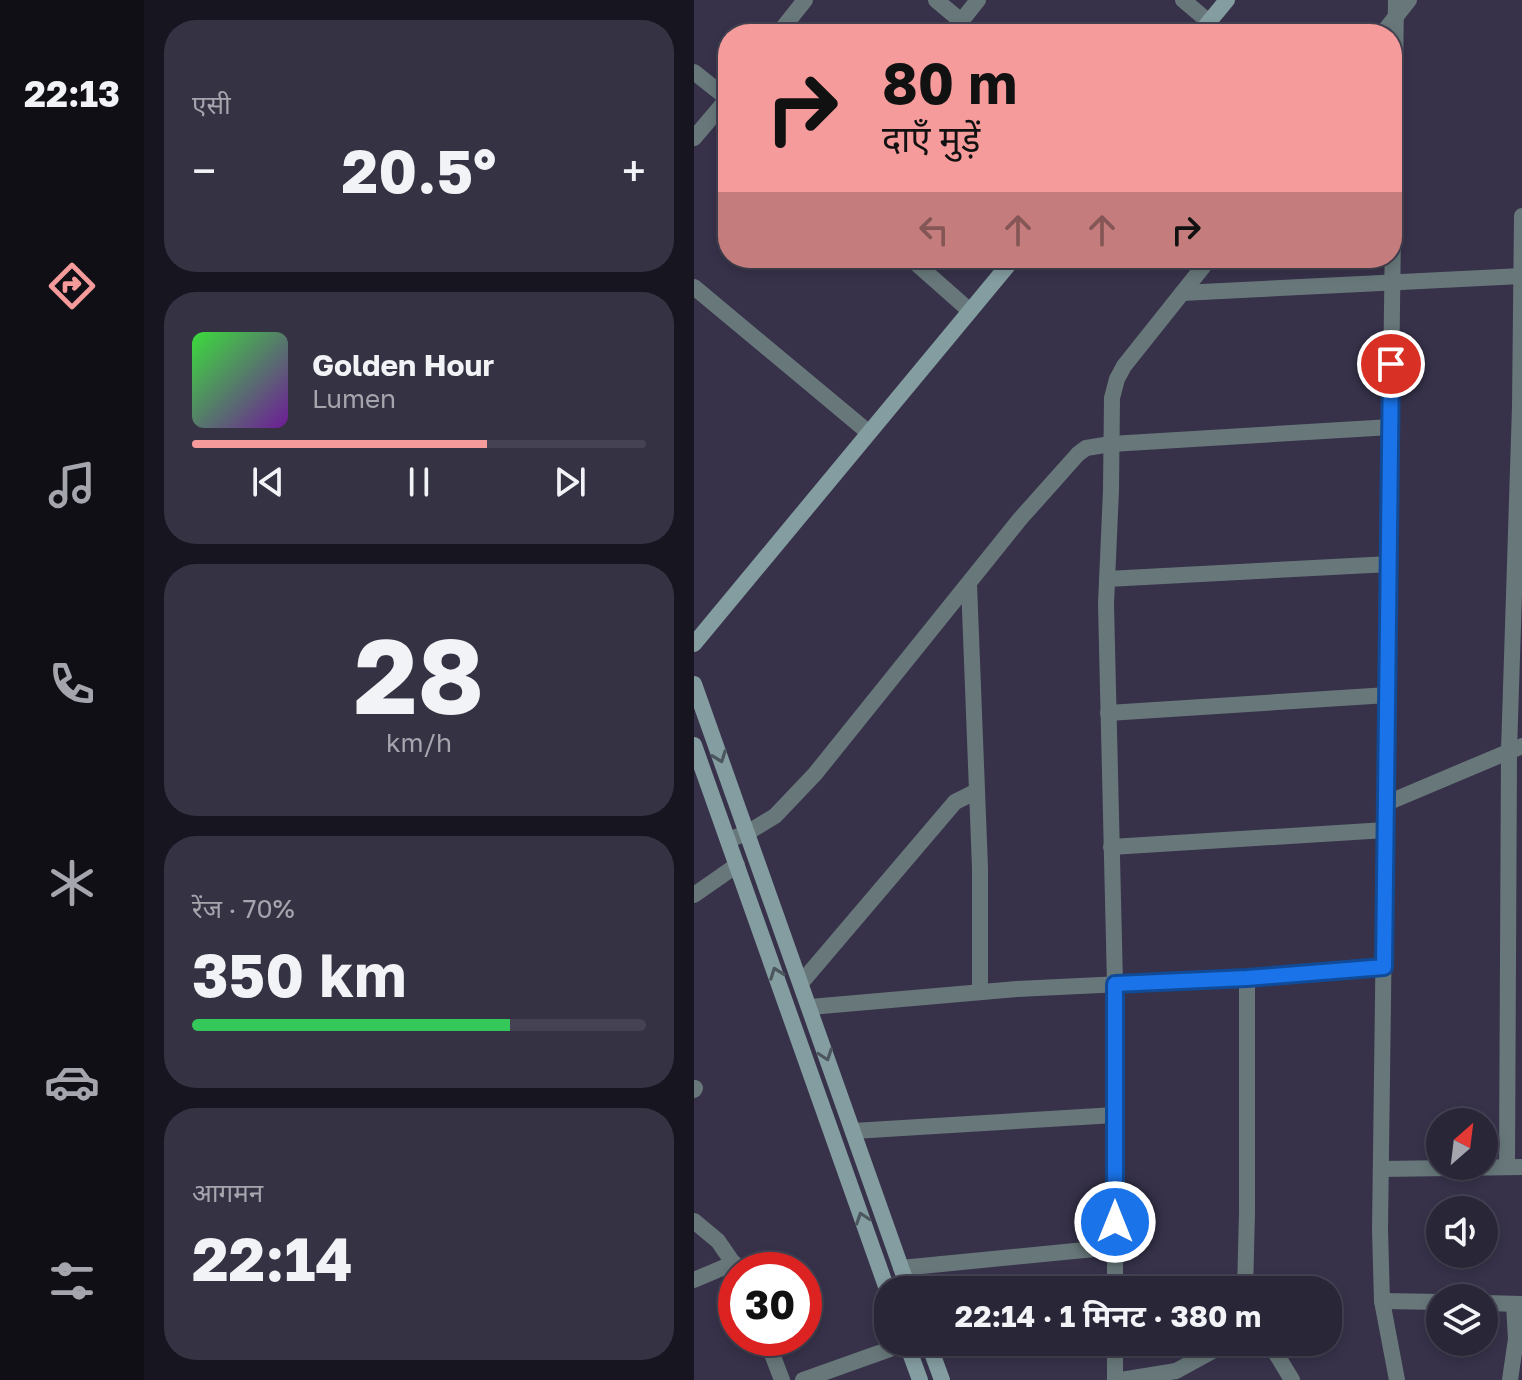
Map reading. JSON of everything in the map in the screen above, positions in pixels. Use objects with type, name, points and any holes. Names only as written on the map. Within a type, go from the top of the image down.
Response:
[{"type":"street","points":[[786,24],[805,0]]},
{"type":"street","points":[[936,0],[953,24]]},
{"type":"street","points":[[959,24],[978,0]]},
{"type":"street","points":[[1183,0],[1201,24]]},
{"type":"street","points":[[1207,24],[1227,0]]},
{"type":"street","points":[[1396,8],[1409,0]]},
{"type":"street","points":[[694,72],[718,91]]},
{"type":"street","points":[[694,138],[718,110]]},
{"type":"street","points":[[1381,1169],[1515,1167],[1522,216]]},
{"type":"street","points":[[921,268],[970,311]]},
{"type":"street","points":[[694,644],[1006,268]]},
{"type":"street","points":[[1115,1276],[1115,984],[1107,579],[1112,398],[1117,379],[1202,268]]},
{"type":"street","points":[[1392,268],[1381,1169],[1382,1301],[1397,1380]]},
{"type":"street","points":[[1182,293],[1521,276]]},
{"type":"street","points":[[694,287],[868,432]]},
{"type":"street","points":[[728,840],[747,833],[775,816],[815,774],[1020,519],[1086,448],[1391,427]]},
{"type":"street","points":[[1107,579],[1390,564]]},
{"type":"street","points":[[969,584],[977,791],[980,992]]},
{"type":"street","points":[[694,684],[904,1276]]},
{"type":"street","points":[[1108,713],[1388,695]]},
{"type":"street","points":[[694,745],[882,1276]]},
{"type":"street","points":[[1387,803],[1516,749]]},
{"type":"street","points":[[801,983],[955,802],[977,791]]},
{"type":"street","points":[[1111,847],[1386,830]]},
{"type":"street","points":[[694,895],[737,865]]},
{"type":"street","points":[[810,1007],[980,992],[1247,978],[1384,967]]},
{"type":"street","points":[[1245,1276],[1247,978]]},
{"type":"street","points":[[853,1131],[1115,1115]]},
{"type":"street","points":[[694,1221],[726,1252]]},
{"type":"street","points":[[901,1268],[1115,1247]]},
{"type":"street","points":[[694,1280],[718,1272]]},
{"type":"street","points":[[1382,1301],[1426,1302]]},
{"type":"street","points":[[1498,1303],[1518,1304],[1510,1380]]},
{"type":"street","points":[[803,1380],[874,1354]]},
{"type":"street","points":[[773,1356],[782,1380]]},
{"type":"street","points":[[912,1356],[920,1380]]},
{"type":"street","points":[[933,1356],[942,1380]]},
{"type":"street","points":[[1116,1356],[1118,1380],[1176,1371],[1203,1356]]},
{"type":"street","points":[[1277,1356],[1292,1380]]},
{"type":"route","points":[[1115,1222],[1115,984],[1384,967],[1391,364]]}]
